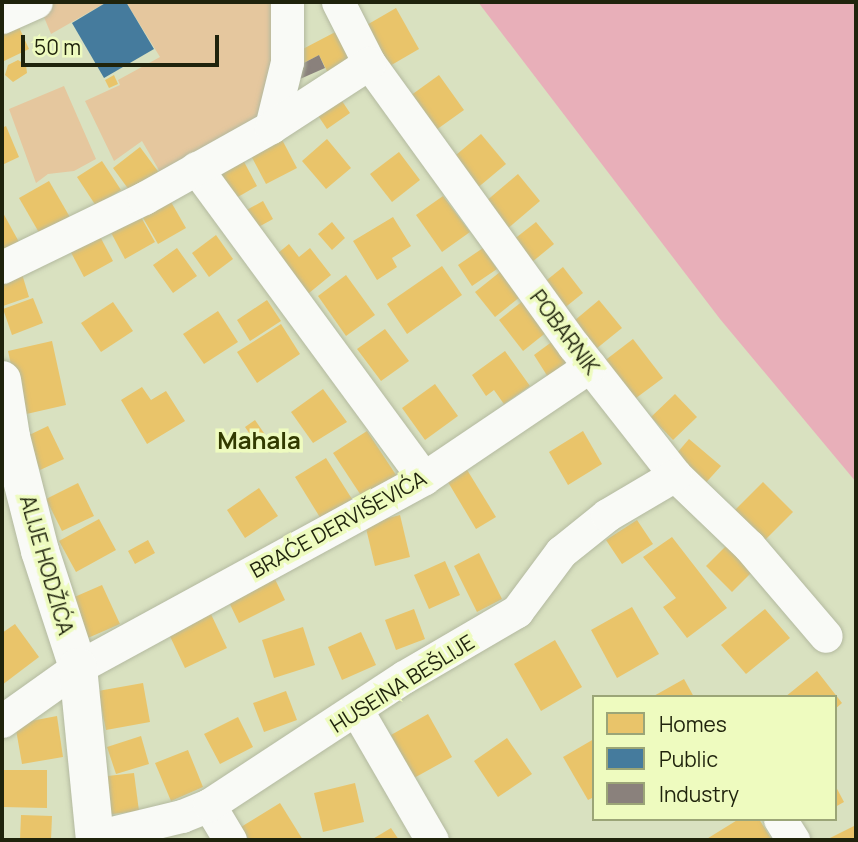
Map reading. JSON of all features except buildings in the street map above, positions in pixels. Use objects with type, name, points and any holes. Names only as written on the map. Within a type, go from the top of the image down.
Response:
[{"type":"main road","name":"ALIJE HODŽIĆA","points":[[2,380],[11,437],[40,551],[78,667],[95,838]]},
{"type":"street","points":[[2,17],[36,2]]},
{"type":"street","points":[[271,127],[287,62],[287,2]]},
{"type":"street","name":"POBARNIK","points":[[338,2],[369,64],[590,366],[675,475],[749,546],[826,636]]},
{"type":"street","points":[[2,267],[271,127],[369,64]]},
{"type":"street","points":[[196,168],[424,478]]},
{"type":"street","name":"BRAĆE DERVIŠEVIĆA","points":[[2,721],[78,667],[424,478],[590,366]]},
{"type":"street","name":"HUSEINA BEŠLIJE","points":[[95,838],[182,816],[209,805],[356,709],[517,611],[561,552],[607,515],[675,475]]},
{"type":"street","points":[[356,709],[432,840]]},
{"type":"street","points":[[209,805],[230,840]]},
{"type":"street","points":[[781,821],[793,840]]},
{"type":"shaded area","points":[[50,2],[107,2],[51,34],[39,5]]},
{"type":"shaded area","points":[[126,2],[287,2],[271,127],[167,184],[142,141],[114,161],[85,101],[120,85],[118,80],[160,57]]},
{"type":"shaded area","points":[[478,2],[856,2],[856,482],[720,319]]},
{"type":"shaded area","points":[[64,86],[96,159],[74,171],[48,174],[36,183],[9,109]]},
{"type":"district","name":"Mahala","points":[[259,440]]}]
